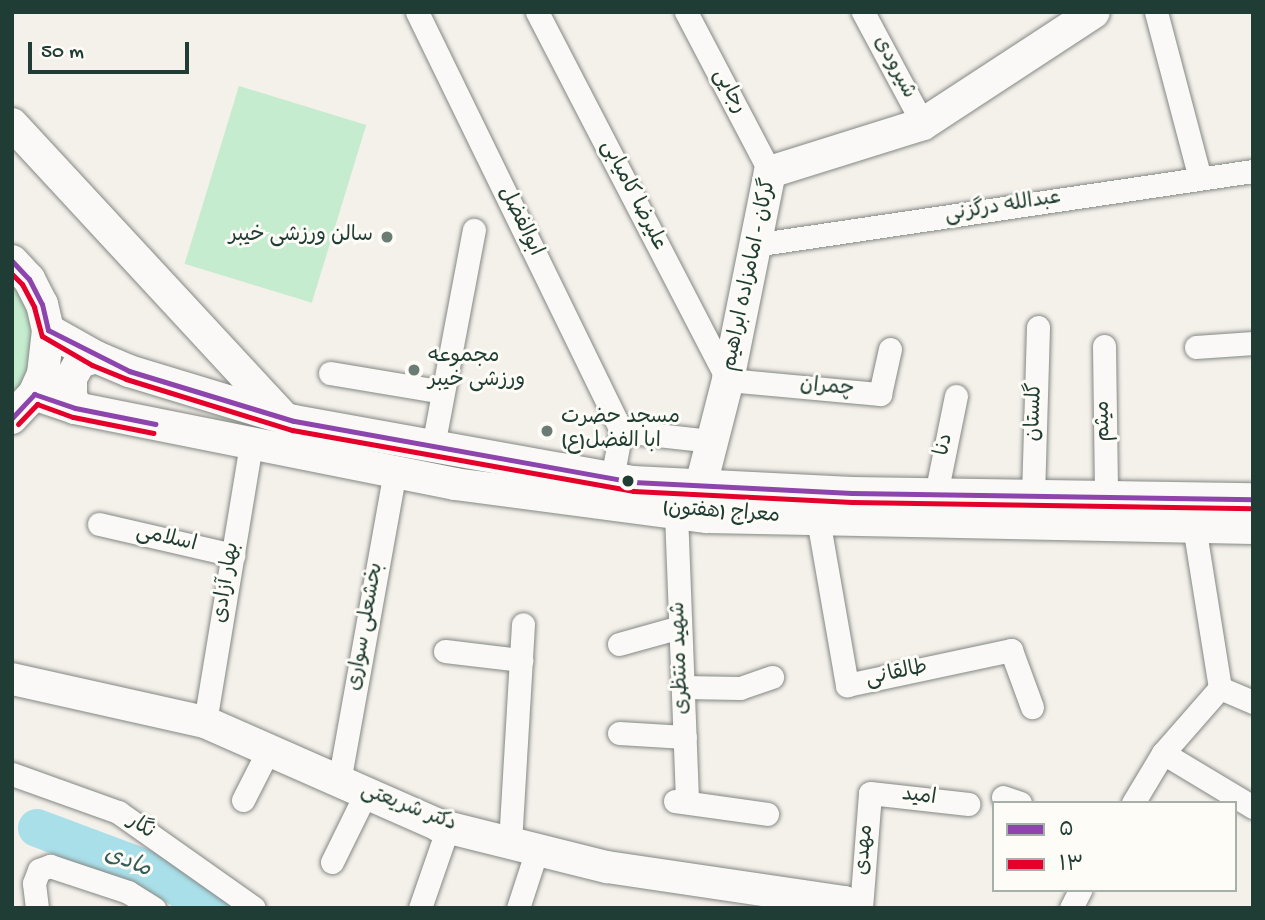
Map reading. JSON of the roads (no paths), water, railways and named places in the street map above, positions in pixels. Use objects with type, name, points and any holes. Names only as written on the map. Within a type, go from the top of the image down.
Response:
[{"type":"main road","name":"گرکان - امامزاده ابراهیم","points":[[701,485],[727,380],[770,172],[923,124],[1076,18]]},
{"type":"main road","points":[[12,124],[284,418]]},
{"type":"main road","points":[[12,261],[29,279],[42,303],[48,330],[48,353],[34,394],[12,418]]},
{"type":"main road","name":"معراج (هفتون)","points":[[48,330],[96,357],[129,371],[284,418],[612,478],[701,485],[1033,496],[1194,526],[1253,528]]},
{"type":"main road","points":[[75,408],[71,394],[71,378],[80,362],[96,357]]},
{"type":"main road","name":"معراج (هفتون)","points":[[34,394],[75,408],[456,484],[707,517],[818,519],[1106,511],[1253,499]]},
{"type":"main road","name":"دکتر شریعتی","points":[[12,679],[205,722],[352,788],[448,827],[607,867],[844,902],[858,908]]},
{"type":"street","name":"ابوالفضل","points":[[417,12],[621,431]]},
{"type":"street","name":"علیرضا کامیابی","points":[[537,12],[727,380]]},
{"type":"street","name":"رجایی","points":[[686,12],[770,172]]},
{"type":"street","name":"شیرودی","points":[[863,12],[923,124]]},
{"type":"street","points":[[1156,12],[1200,178]]},
{"type":"street","name":"عبدالله درگزنی","points":[[754,245],[1253,171]]},
{"type":"street","points":[[433,446],[474,230]]},
{"type":"street","name":"گلستان","points":[[1033,496],[1038,327]]},
{"type":"street","points":[[1196,346],[1253,343]]},
{"type":"street","name":"میثم","points":[[1104,346],[1106,511]]},
{"type":"street","name":"چمران","points":[[727,380],[880,394],[890,348]]},
{"type":"street","points":[[330,373],[432,390]]},
{"type":"street","name":"دنا","points":[[936,494],[956,396]]},
{"type":"street","points":[[612,478],[621,431],[712,441]]},
{"type":"street","name":"بهار آزادی","points":[[205,722],[251,443]]},
{"type":"street","name":"بخشعلی سواری","points":[[332,862],[352,788],[395,472]]},
{"type":"street","name":"شهید منتظری","points":[[676,513],[685,737],[681,802],[767,814]]},
{"type":"street","name":"طالقانی","points":[[818,519],[847,685],[1011,650],[1032,707]]},
{"type":"street","name":"اسلامی","points":[[99,524],[233,555]]},
{"type":"street","points":[[1194,526],[1220,688]]},
{"type":"street","points":[[518,908],[524,846],[521,660],[523,624]]},
{"type":"street","points":[[619,644],[680,627]]},
{"type":"street","points":[[445,651],[521,660]]},
{"type":"street","points":[[683,687],[740,688],[772,677]]},
{"type":"street","points":[[1220,688],[1253,702]]},
{"type":"street","points":[[1134,801],[1163,753],[1220,688]]},
{"type":"street","points":[[619,733],[685,737]]},
{"type":"street","points":[[243,800],[268,751]]},
{"type":"street","points":[[1163,753],[1253,807]]},
{"type":"street","name":"نگار","points":[[12,774],[118,813],[254,908]]},
{"type":"street","name":"امید","points":[[870,793],[968,804]]},
{"type":"street","name":"مهدی","points":[[858,908],[870,793]]},
{"type":"street","points":[[420,908],[448,827]]},
{"type":"street","points":[[37,908],[34,883],[40,870],[50,866],[128,892],[154,908]]},
{"type":"street","points":[[1071,908],[1079,892]]},
{"type":"waterway","name":"مادی","points":[[37,828],[152,871],[211,908]]},
{"type":"place","name":"سالن ورزشی خیبر","points":[[387,237]]},
{"type":"place","name":"مجموعه ورزشی خیبر","points":[[414,370]]},
{"type":"place","name":"مسجد حضرت ابا الفضل(ع)","points":[[547,431]]}]
